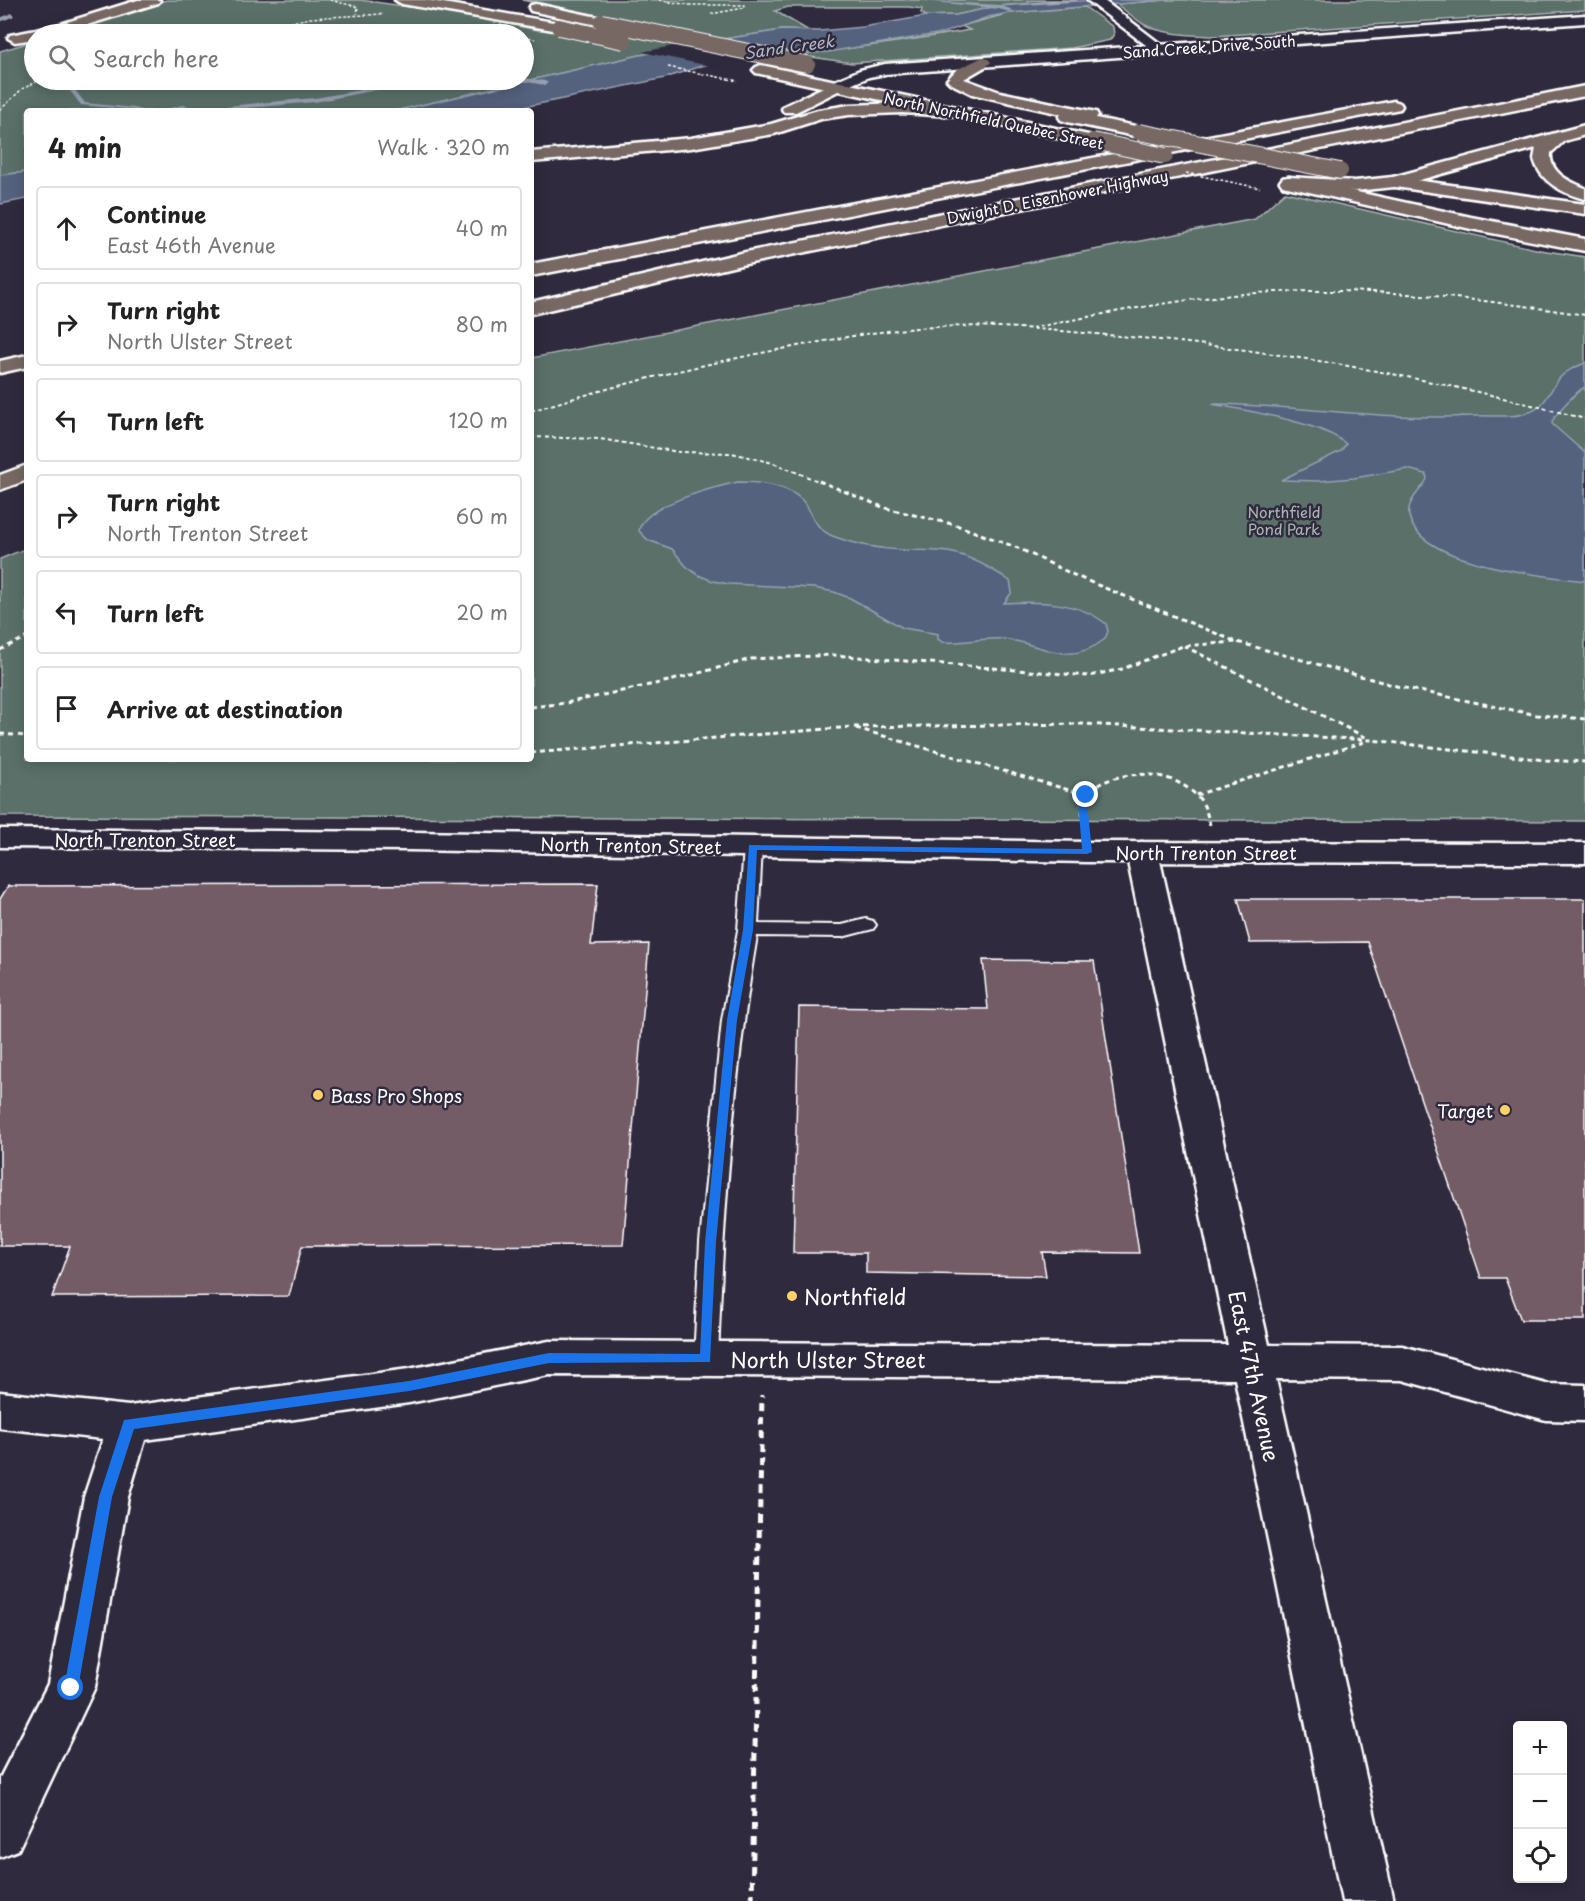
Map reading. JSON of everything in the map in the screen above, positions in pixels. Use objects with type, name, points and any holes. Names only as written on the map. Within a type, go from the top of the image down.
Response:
[{"type":"main road","points":[[48,24],[110,0]]},
{"type":"main road","points":[[76,24],[153,0]]},
{"type":"main road","name":"North Northfield Quebec Street","points":[[402,0],[559,27],[1254,175]]},
{"type":"main road","name":"North Northfield Quebec Street","points":[[521,5],[904,84]]},
{"type":"main road","points":[[7,40],[24,33]]},
{"type":"main road","points":[[7,40],[24,37]]},
{"type":"main road","points":[[983,62],[961,73],[955,80],[977,91],[1147,131]]},
{"type":"main road","points":[[726,137],[774,117],[836,86]]},
{"type":"main road","name":"Dwight D. Eisenhower Highway","points":[[534,307],[741,259],[1585,91]]},
{"type":"main road","name":"North Northfield Quebec Street","points":[[949,93],[1394,182],[1435,194],[1585,222]]},
{"type":"main road","name":"Dwight D. Eisenhower Highway","points":[[534,269],[1414,103]]},
{"type":"main road","points":[[534,157],[726,137],[774,129],[818,115],[849,110],[902,108],[950,111]]},
{"type":"main road","points":[[1585,130],[1394,182],[1355,186],[1283,181],[1471,223],[1585,245]]},
{"type":"main road","points":[[1558,138],[1543,151],[1542,163],[1546,170],[1562,183],[1585,194]]},
{"type":"main road","points":[[1394,182],[1585,208]]},
{"type":"main road","points":[[0,367],[24,363]]},
{"type":"main road","points":[[0,483],[24,473]]},
{"type":"street","points":[[1094,0],[1160,49]]},
{"type":"street","name":"Sand Creek Drive South","points":[[836,86],[860,75],[885,69],[1585,19]]},
{"type":"street","name":"North Trenton Street","points":[[0,838],[409,841],[1087,852],[1585,853]]},
{"type":"street","name":"East 47th Avenue","points":[[1142,852],[1368,1901]]},
{"type":"street","name":"North Ulster Street","points":[[0,1410],[129,1424],[409,1386],[549,1358],[1402,1363],[1546,1402],[1585,1403]]},
{"type":"street","points":[[0,1832],[71,1688],[106,1497],[129,1424]]},
{"type":"lane","points":[[706,1359],[711,1242],[732,1020],[748,930],[753,847]]},
{"type":"lane","points":[[748,930],[842,931],[866,925]]},
{"type":"path","points":[[330,0],[353,4],[358,7],[357,14]]},
{"type":"path","points":[[279,24],[300,19],[357,14],[390,15]]},
{"type":"path","points":[[0,110],[24,88]]},
{"type":"path","points":[[1025,329],[1132,308],[1258,293],[1398,292],[1496,300],[1585,315]]},
{"type":"path","points":[[534,410],[650,378],[832,339],[938,327],[1025,329],[1249,349],[1354,366],[1585,419]]},
{"type":"path","points":[[534,437],[600,440],[679,452],[732,453],[773,463],[885,508],[956,525],[1018,548],[1078,577],[1237,642],[1400,687],[1537,715],[1585,719]]},
{"type":"path","points":[[0,650],[24,638]]},
{"type":"path","points":[[534,707],[566,703],[673,680],[751,659],[833,655],[1089,676],[1122,669],[1183,646],[1237,642]]},
{"type":"path","points":[[1183,646],[1371,740]]},
{"type":"path","points":[[534,753],[852,727],[1084,724],[1371,740],[1546,760],[1585,762]]},
{"type":"path","points":[[852,727],[1086,795]]},
{"type":"path","points":[[0,734],[24,736]]},
{"type":"path","points":[[1196,795],[1371,740]]},
{"type":"path","points":[[1087,852],[1082,802],[1086,795],[1106,781],[1136,774],[1168,779],[1185,786],[1196,795],[1203,803],[1224,852]]},
{"type":"path","points":[[752,1901],[762,1359]]},
{"type":"green space","points":[[167,0],[360,0],[453,13],[508,24],[86,24],[133,8]]},
{"type":"green space","points":[[522,0],[1078,1],[998,6],[956,15],[926,16],[921,13],[922,9],[909,7],[788,7],[775,11],[809,31],[782,30],[640,55],[534,79],[534,29],[616,19]]},
{"type":"green space","points":[[1166,0],[1585,0],[1585,10],[1214,36],[1178,34],[1151,28],[1116,4]]},
{"type":"green space","points":[[1085,7],[1113,27],[1114,34],[1110,40],[1072,48],[852,63],[791,54],[859,47],[970,30],[961,26],[1010,13]]},
{"type":"green space","points":[[24,44],[24,90],[487,90],[408,108],[24,108],[24,172],[0,175],[0,51]]},
{"type":"green space","name":"Northfield Pond Park","points":[[1285,192],[1540,250],[1585,257],[1585,821],[0,816],[0,559],[24,549],[24,762],[534,762],[534,357],[1255,219]]},
{"type":"water","name":"Sand Creek","points":[[1094,0],[1166,0],[1010,13],[988,17],[943,33],[828,52],[751,57],[701,66],[665,78],[519,108],[408,108],[487,90],[534,90],[534,79],[640,55],[730,38],[782,30],[819,31],[863,27],[926,16],[956,15],[998,6]]},
{"type":"water","points":[[24,172],[24,200],[0,204],[0,175]]},
{"type":"water","points":[[1585,363],[1585,387],[1576,393],[1556,415],[1552,424],[1585,453],[1585,581],[1542,576],[1486,565],[1459,557],[1435,546],[1418,533],[1409,516],[1410,506],[1427,479],[1426,474],[1408,469],[1354,478],[1319,481],[1281,480],[1341,451],[1346,444],[1335,436],[1303,424],[1212,404],[1375,415],[1511,416],[1537,409],[1561,377]]},
{"type":"water","points":[[738,482],[777,486],[795,494],[808,508],[821,529],[843,540],[885,549],[943,551],[971,559],[1010,581],[1012,592],[1004,603],[1058,604],[1083,611],[1106,624],[1108,631],[1105,639],[1091,648],[1066,653],[1003,639],[942,642],[938,639],[938,634],[903,628],[850,598],[834,592],[814,588],[729,584],[713,581],[698,575],[686,566],[672,549],[648,540],[639,531],[643,522],[652,513],[666,505],[697,493]]},
{"type":"pier","points":[[713,38],[751,60],[714,67],[642,52]]},
{"type":"building","name":"Bass Pro Shops","points":[[598,884],[591,945],[649,944],[623,1245],[302,1246],[289,1296],[52,1297],[70,1246],[0,1246],[0,899],[8,886]]},
{"type":"building","name":"Target","points":[[1238,899],[1585,899],[1585,1320],[1521,1320],[1505,1278],[1481,1278],[1368,942],[1250,943]]},
{"type":"building","points":[[983,960],[1094,961],[1139,1253],[1042,1252],[1046,1276],[866,1273],[866,1253],[793,1253],[799,1007],[988,1009]]},
{"type":"waterway","points":[[919,0],[1010,10]]},
{"type":"waterway","points":[[0,20],[12,15]]},
{"type":"waterway","points":[[534,82],[545,83]]},
{"type":"waterway","points":[[73,90],[83,104],[117,108]]},
{"type":"waterway","points":[[225,108],[315,100],[370,90]]},
{"type":"waterway","points":[[172,108],[182,106],[195,108]]},
{"type":"place","name":"Bass Pro Shops","points":[[318,1095]]},
{"type":"place","name":"Target","points":[[1505,1110]]},
{"type":"place","name":"Northfield","points":[[792,1296]]},
{"type":"route","points":[[71,1688],[106,1497],[129,1424],[409,1386],[549,1358],[706,1359],[711,1242],[732,1020],[748,930],[753,847],[1087,852],[1082,802],[1086,795]]}]
